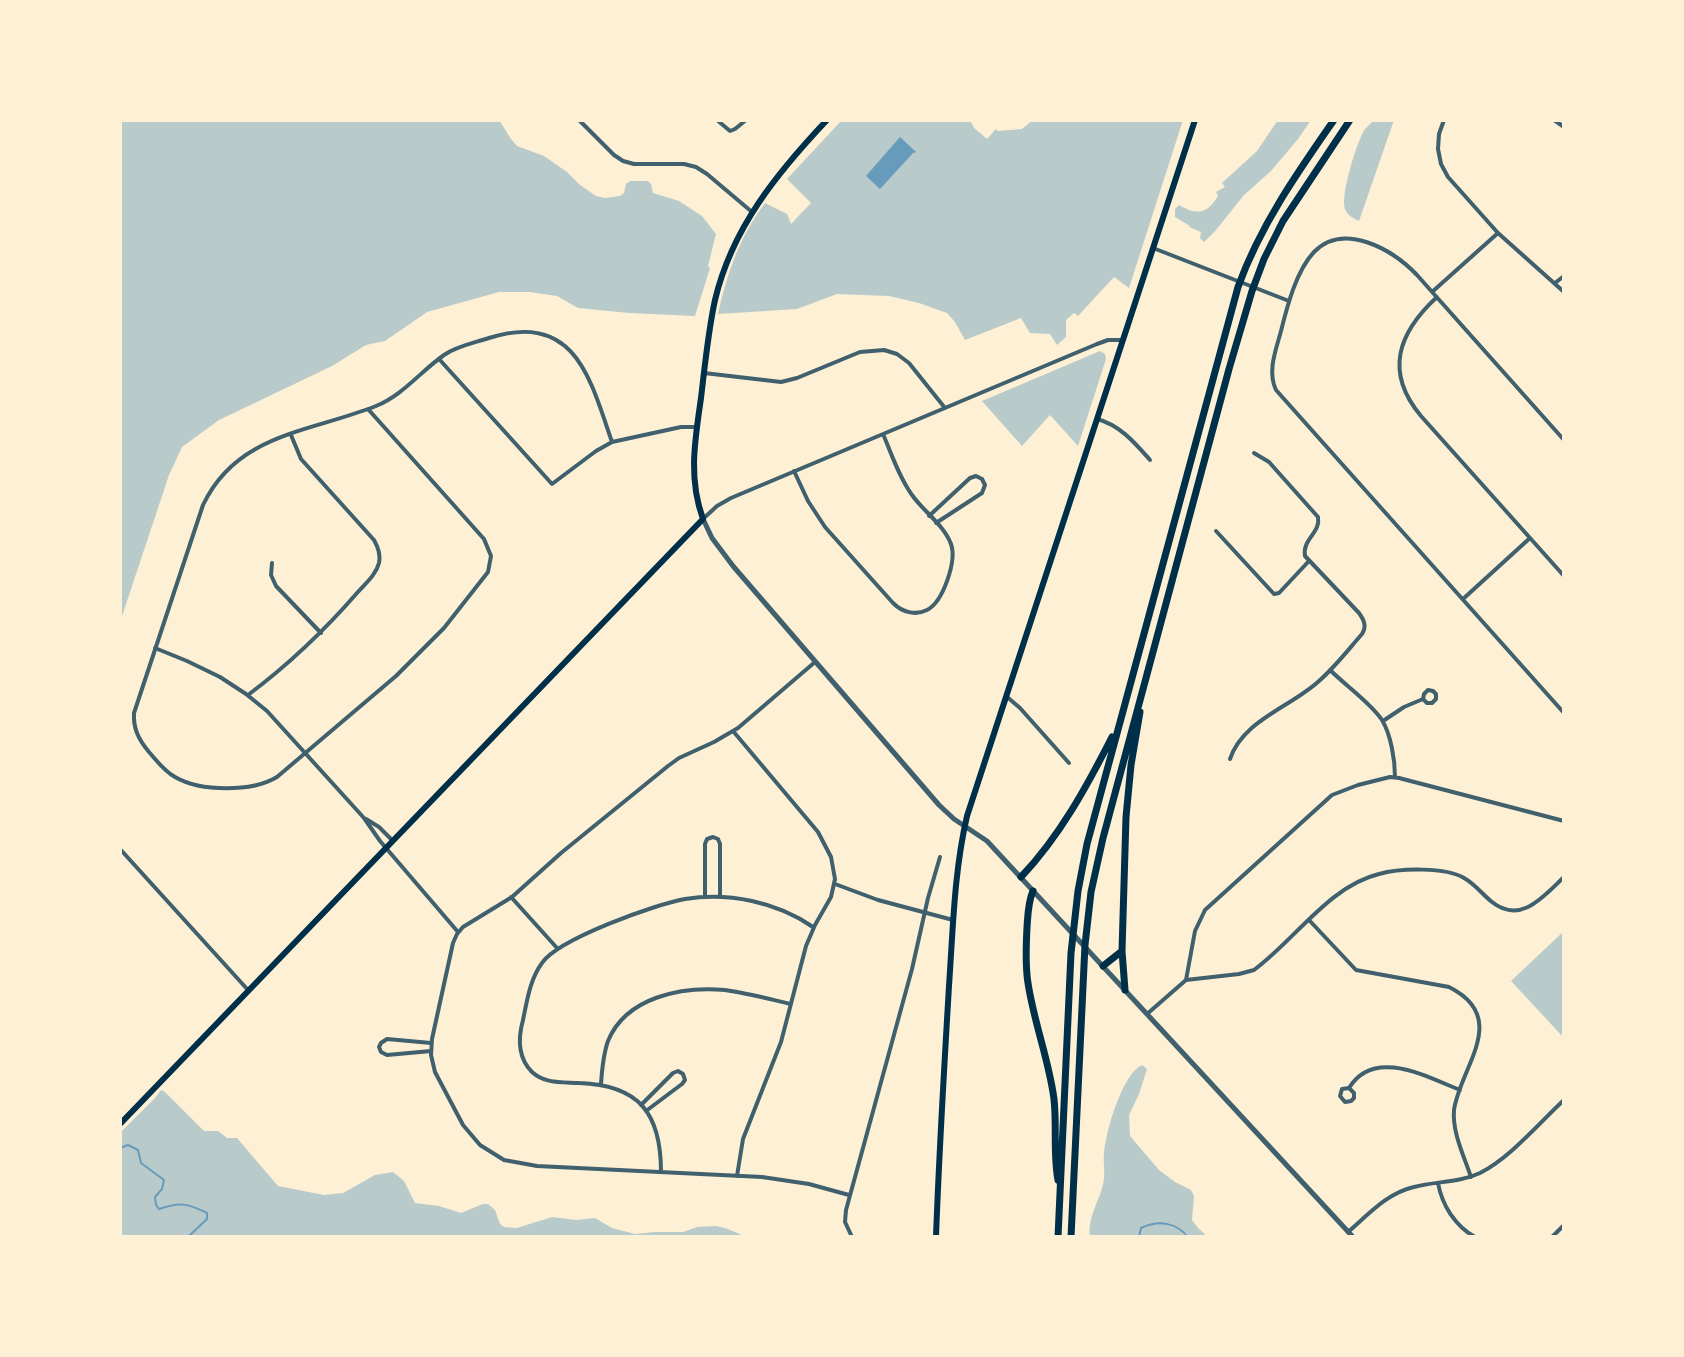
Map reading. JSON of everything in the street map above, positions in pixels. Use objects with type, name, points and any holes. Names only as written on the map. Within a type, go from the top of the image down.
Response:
[{"type":"highway","points":[[1058,1237],[1072,945],[1082,866],[1237,291],[1278,204],[1334,120]]},
{"type":"highway","points":[[1072,1234],[1084,959],[1091,892],[1100,848],[1256,278],[1291,208],[1350,120]]},
{"type":"highway","points":[[1125,990],[1122,951],[1127,804],[1140,697]]},
{"type":"highway","points":[[1021,877],[1083,793],[1119,724]]},
{"type":"highway","points":[[1033,891],[1029,906],[1027,974],[1053,1092],[1056,1168],[1060,1189]]},
{"type":"highway","points":[[1103,966],[1122,951]]},
{"type":"main road","points":[[120,1124],[703,519],[693,475],[710,326],[720,285],[732,250],[752,212],[780,172],[827,120]]},
{"type":"main road","points":[[936,1237],[953,920],[957,869],[965,826],[1195,120]]},
{"type":"street","points":[[717,120],[730,131],[746,120]]},
{"type":"street","points":[[1444,120],[1437,144],[1443,169],[1450,181],[1498,233],[1564,292]]},
{"type":"street","points":[[1554,120],[1564,127]]},
{"type":"street","points":[[581,121],[623,161],[693,165],[752,212]]},
{"type":"street","points":[[1432,292],[1498,233]]},
{"type":"street","points":[[1564,440],[1437,297],[1394,254],[1370,243],[1342,240],[1326,243],[1310,257],[1289,301],[1272,370],[1276,390],[1564,713]]},
{"type":"street","points":[[1153,248],[1289,301]]},
{"type":"street","points":[[1555,283],[1564,276]]},
{"type":"street","points":[[1437,297],[1422,312],[1401,346],[1398,369],[1403,388],[1417,412],[1564,576]]},
{"type":"street","points":[[368,409],[484,538],[491,562],[485,576],[433,640],[389,683],[277,777],[251,787],[200,786],[184,782],[172,775],[143,745],[134,724],[134,710],[199,514],[223,473],[242,456],[265,443],[368,409],[397,396],[453,350],[509,332],[532,332],[566,347],[584,367],[612,442]]},
{"type":"street","points":[[1123,340],[1097,344],[723,501],[703,519],[722,552],[939,805],[982,837],[1021,877],[1351,1235],[1371,1211],[1396,1194],[1416,1186],[1471,1177],[1485,1170],[1564,1100]]},
{"type":"street","points":[[704,373],[783,382],[859,352],[881,350],[897,354],[908,362],[945,408]]},
{"type":"street","points":[[439,359],[552,484],[612,442],[697,427]]},
{"type":"street","points":[[1097,419],[1124,432],[1150,460]]},
{"type":"street","points":[[794,471],[825,527],[894,605],[904,611],[921,612],[931,608],[939,599],[946,581],[952,550],[947,537],[904,482],[883,434]]},
{"type":"street","points":[[248,695],[321,633],[374,574],[380,561],[374,540],[302,460],[291,435]]},
{"type":"street","points":[[1230,759],[1235,746],[1244,736],[1316,684],[1330,670],[1364,632],[1365,624],[1359,613],[1305,553],[1305,546],[1317,528],[1318,517],[1269,462],[1254,453]]},
{"type":"street","points":[[929,516],[970,478],[976,476],[982,479],[985,485],[982,493],[936,523]]},
{"type":"street","points":[[1216,531],[1274,594],[1279,593],[1309,561]]},
{"type":"street","points":[[1463,599],[1530,538]]},
{"type":"street","points":[[272,563],[271,575],[276,586],[321,633]]},
{"type":"street","points":[[155,648],[204,669],[248,695],[275,720],[364,818],[386,849],[458,932]]},
{"type":"street","points":[[815,662],[733,731],[668,766],[511,897],[458,932],[453,943],[431,1051],[438,1080],[468,1132],[498,1158],[537,1166],[790,1181],[849,1195]]},
{"type":"street","points":[[1330,670],[1383,721],[1395,777]]},
{"type":"street","points":[[1006,696],[1069,763]]},
{"type":"street","points":[[1383,721],[1423,699]]},
{"type":"street","points":[[733,731],[818,832],[835,872],[830,900],[813,927],[775,1058],[744,1136],[737,1176]]},
{"type":"street","points":[[1186,980],[1197,924],[1208,907],[1326,800],[1349,787],[1395,777],[1564,821]]},
{"type":"street","points":[[364,818],[393,841]]},
{"type":"street","points":[[705,897],[705,844],[707,839],[713,837],[720,844],[720,897]]},
{"type":"street","points":[[120,849],[248,990]]},
{"type":"street","points":[[852,1237],[845,1218],[849,1195],[940,857]]},
{"type":"street","points":[[1147,1014],[1186,980],[1254,970],[1345,889],[1361,880],[1383,873],[1450,872],[1470,881],[1498,906],[1514,910],[1534,905],[1564,877]]},
{"type":"street","points":[[835,884],[878,900],[953,920]]},
{"type":"street","points":[[511,897],[557,948]]},
{"type":"street","points":[[661,1172],[658,1134],[641,1105],[616,1088],[601,1084],[545,1080],[531,1070],[523,1057],[520,1031],[532,982],[541,964],[557,948],[573,939],[679,900],[705,897],[745,899],[793,915],[813,927]]},
{"type":"street","points":[[1309,920],[1356,970],[1443,985],[1466,1000],[1476,1015],[1479,1035],[1476,1050],[1460,1090],[1454,1122],[1471,1177]]},
{"type":"street","points":[[601,1084],[605,1051],[615,1029],[628,1014],[650,1000],[678,992],[710,989],[791,1004]]},
{"type":"street","points":[[431,1043],[387,1039],[379,1047],[387,1055],[431,1051]]},
{"type":"street","points":[[1349,1088],[1367,1071],[1389,1067],[1460,1090]]},
{"type":"street","points":[[641,1105],[673,1073],[679,1071],[683,1074],[684,1082],[646,1111]]},
{"type":"street","points":[[1438,1183],[1442,1198],[1454,1219],[1475,1237]]},
{"type":"street","points":[[1552,1237],[1564,1225]]},
{"type":"shaded area","points":[[120,120],[499,120],[517,146],[544,156],[596,196],[620,196],[630,181],[648,181],[653,193],[679,201],[702,216],[716,234],[710,268],[695,316],[578,308],[557,296],[530,292],[499,292],[427,312],[385,341],[366,345],[332,366],[219,420],[182,447],[169,475],[120,622]]},
{"type":"shaded area","points":[[842,120],[970,120],[987,139],[996,129],[1022,129],[1033,120],[1183,120],[1129,288],[1114,277],[1078,316],[1074,313],[1066,320],[1066,337],[1057,345],[1050,334],[1030,333],[1021,318],[965,340],[947,313],[889,296],[837,294],[797,309],[718,314],[736,256],[756,216],[765,203],[787,214],[791,224],[811,203],[787,179]]},
{"type":"shaded area","points":[[1278,120],[1311,120],[1271,171],[1244,195],[1204,242],[1200,238],[1201,232],[1175,217],[1175,209],[1179,205],[1196,212],[1210,207],[1218,196],[1216,192],[1225,187],[1222,183],[1257,151]]},
{"type":"shaded area","points":[[1374,120],[1394,120],[1359,221],[1345,209],[1345,193],[1358,145],[1365,129]]},
{"type":"shaded area","points":[[1100,351],[1106,359],[1078,446],[1050,415],[1022,446],[982,401]]},
{"type":"shaded area","points":[[1564,931],[1564,1038],[1511,981]]},
{"type":"shaded area","points":[[1142,1065],[1147,1069],[1129,1115],[1130,1136],[1159,1170],[1191,1190],[1194,1196],[1192,1220],[1208,1237],[1090,1237],[1091,1221],[1103,1186],[1108,1131],[1128,1079]]},
{"type":"shaded area","points":[[161,1090],[204,1131],[218,1131],[227,1138],[237,1138],[278,1186],[324,1195],[343,1193],[375,1175],[393,1172],[404,1181],[415,1203],[461,1213],[488,1204],[504,1227],[517,1228],[552,1217],[576,1220],[595,1218],[612,1228],[635,1234],[683,1232],[697,1227],[716,1226],[747,1237],[120,1237],[120,1133]]},
{"type":"water","points":[[900,137],[916,152],[880,189],[866,176]]},
{"type":"waterway","points":[[120,1148],[128,1145],[138,1150],[141,1163],[164,1180],[162,1189],[155,1197],[159,1209],[183,1205],[207,1213],[207,1219],[188,1237]]},
{"type":"waterway","points":[[1139,1237],[1141,1228],[1160,1223],[1172,1225],[1188,1237]]}]
